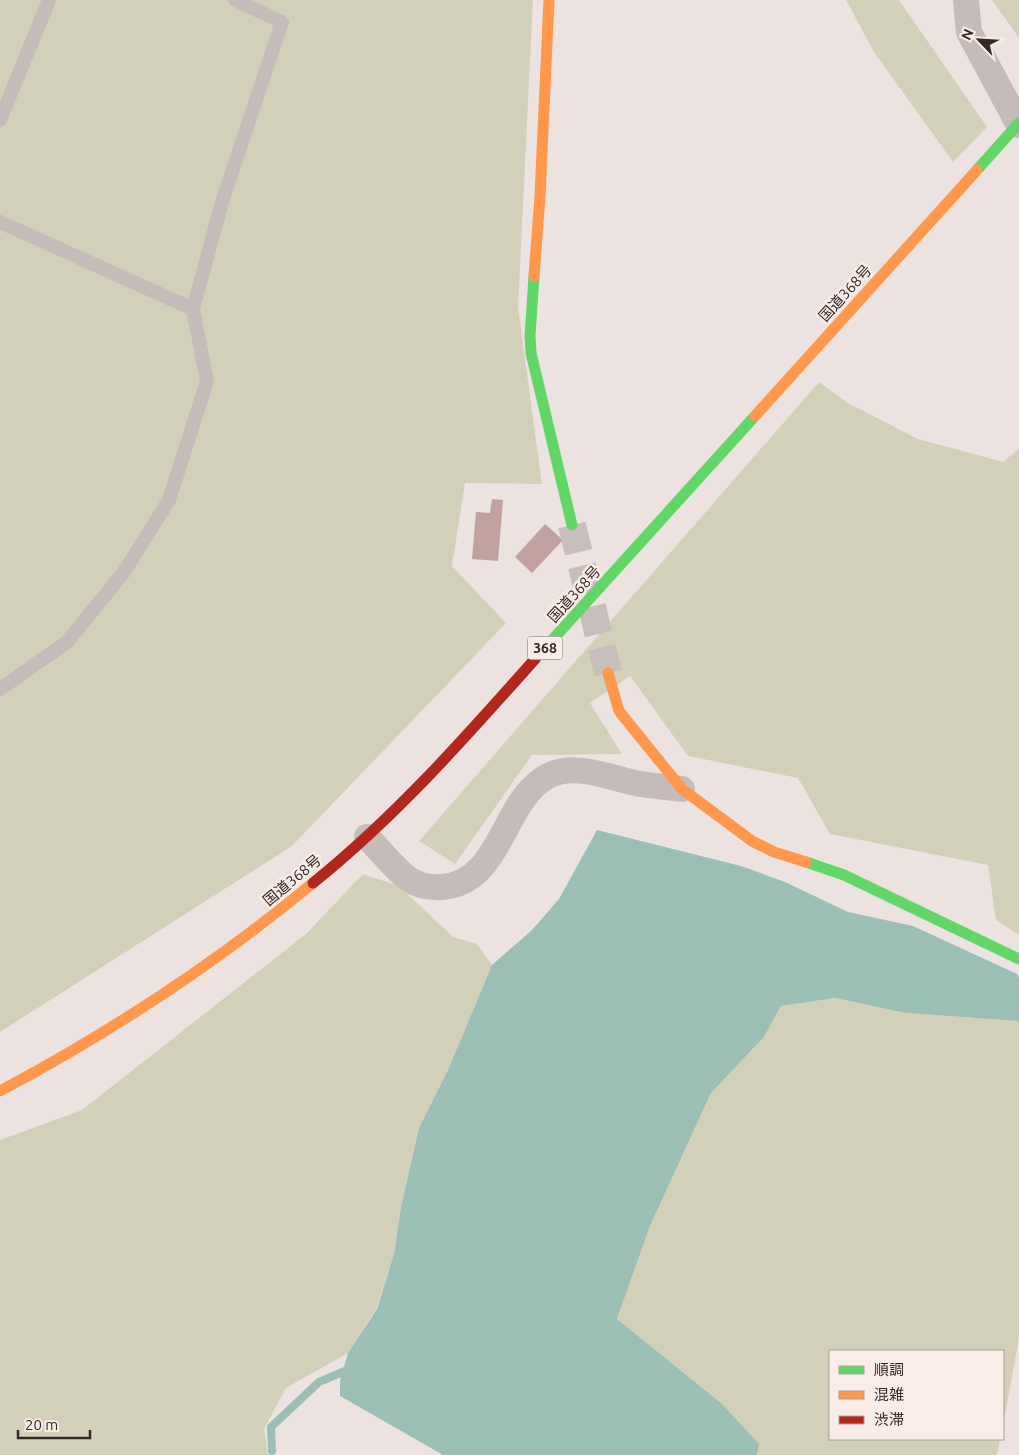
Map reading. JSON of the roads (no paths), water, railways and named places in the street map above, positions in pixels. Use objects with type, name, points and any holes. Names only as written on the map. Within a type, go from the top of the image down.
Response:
[{"type":"main road","points":[[549,0],[540,196],[530,336],[531,353],[572,525]]},
{"type":"main road","name":"国道368号","points":[[0,1091],[52,1065],[134,1014],[212,961],[283,909],[367,837],[461,742],[1019,124]]},
{"type":"main road","points":[[608,673],[619,711],[682,788],[752,841],[774,852],[844,875],[1019,959]]},
{"type":"street","points":[[966,0],[968,32],[1019,124]]},
{"type":"street","points":[[367,837],[408,878],[428,888],[455,886],[469,880],[485,864],[526,797],[548,775],[565,770],[582,771],[641,784],[682,788]]},
{"type":"lane","points":[[0,120],[49,0]]},
{"type":"lane","points":[[0,689],[66,642],[124,572],[169,500],[207,382],[193,309],[223,199],[282,22],[235,0]]},
{"type":"lane","points":[[0,222],[193,309]]},
{"type":"water","points":[[597,830],[741,866],[785,882],[848,912],[913,926],[1017,974],[1019,978],[1019,1021],[906,1013],[835,998],[781,1006],[764,1037],[711,1093],[650,1226],[617,1319],[722,1404],[759,1444],[757,1455],[443,1455],[340,1396],[340,1381],[348,1353],[377,1309],[394,1254],[401,1207],[419,1128],[448,1070],[492,965],[532,930],[559,899]]},
{"type":"waterway","points":[[272,1451],[271,1427],[319,1382],[352,1368]]},
{"type":"tunnel","points":[[572,525],[608,673]]}]
